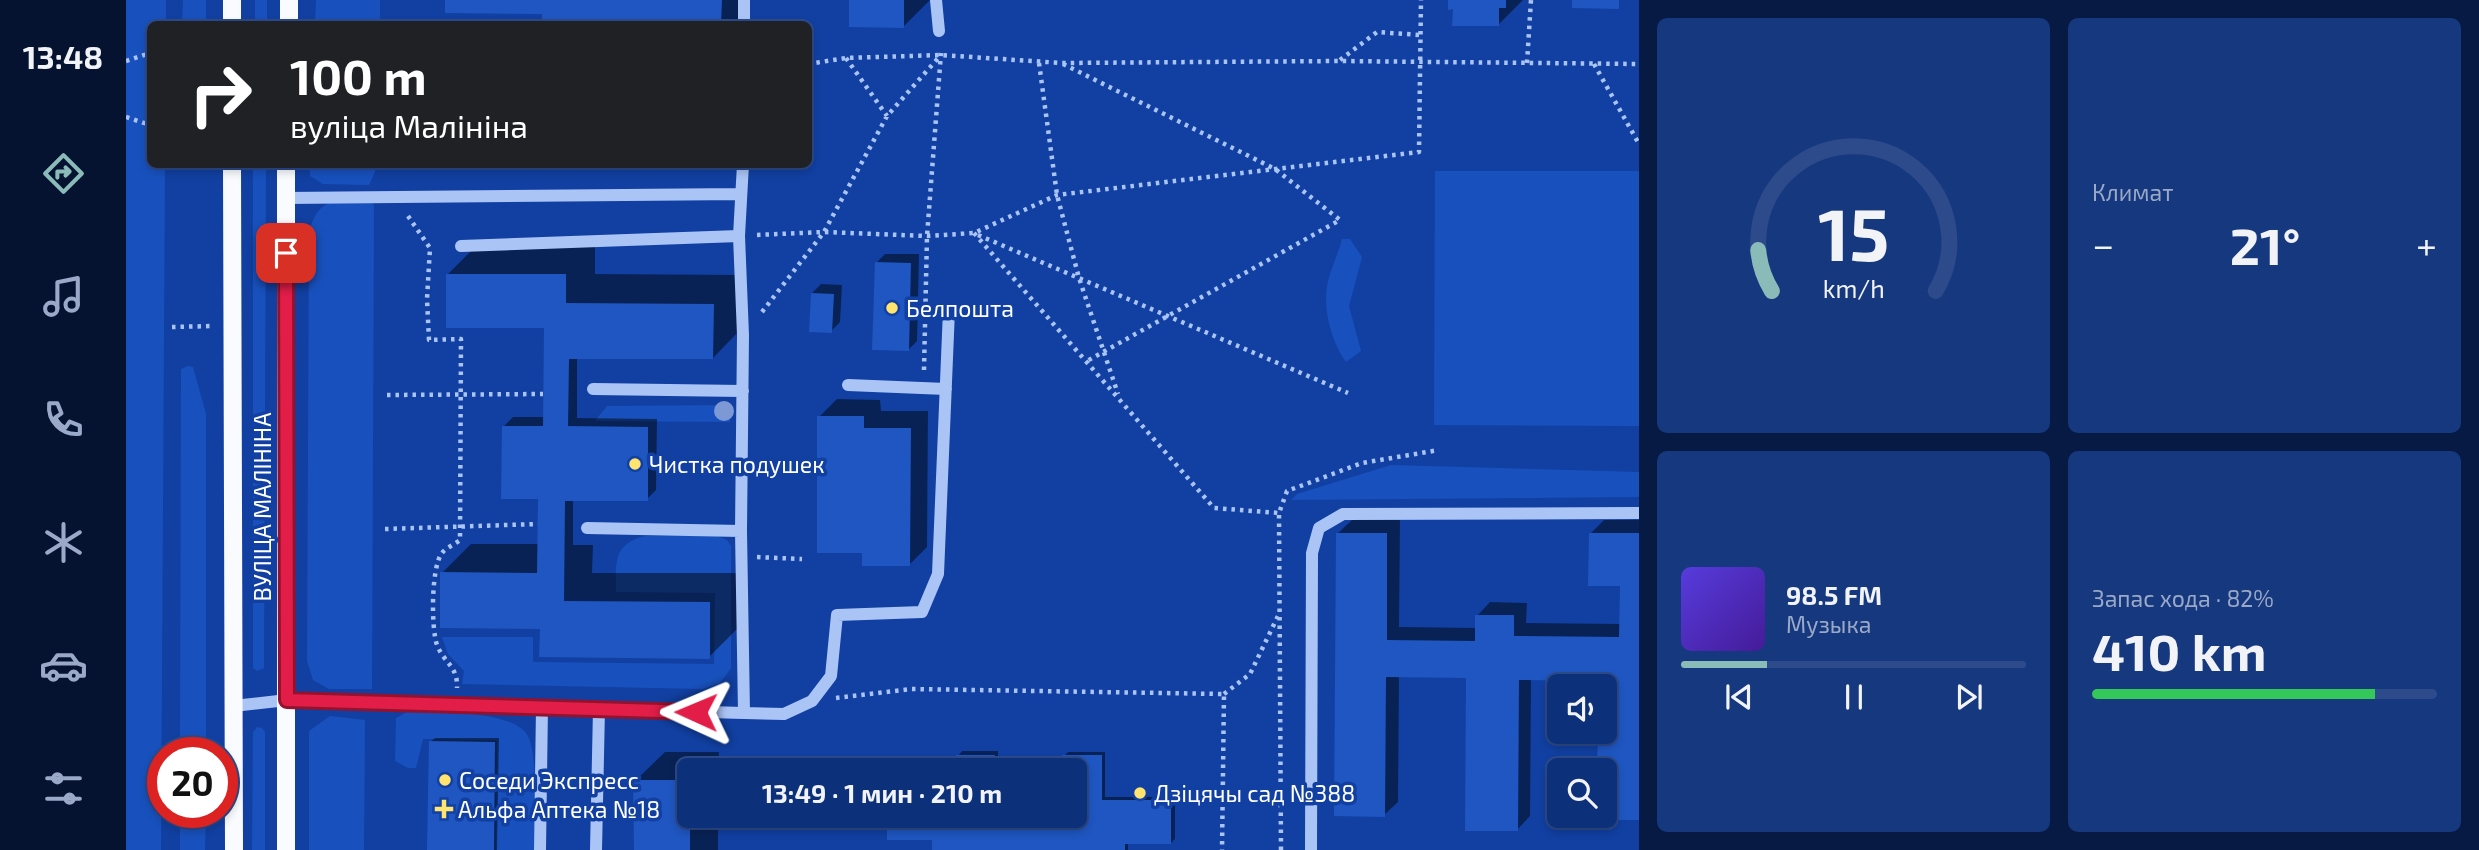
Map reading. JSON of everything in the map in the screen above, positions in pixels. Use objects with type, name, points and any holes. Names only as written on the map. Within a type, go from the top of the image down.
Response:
[{"type":"main road","points":[[232,0],[232,21]]},
{"type":"main road","points":[[289,0],[289,21]]},
{"type":"main road","name":"ВУЛІЦА МАЛІНІНА","points":[[232,168],[234,850]]},
{"type":"main road","name":"ВУЛІЦА МАЛІНІНА","points":[[286,168],[286,850]]},
{"type":"lane","points":[[744,0],[744,21]]},
{"type":"lane","points":[[936,0],[939,32]]},
{"type":"lane","points":[[743,168],[740,236],[743,335],[741,531],[744,713]]},
{"type":"lane","points":[[285,198],[741,194]]},
{"type":"lane","points":[[461,246],[740,236]]},
{"type":"lane","points":[[233,706],[287,700],[784,714],[812,701],[831,676],[837,615],[922,612],[938,574],[949,310]]},
{"type":"lane","points":[[848,385],[946,389]]},
{"type":"lane","points":[[593,389],[743,391]]},
{"type":"lane","points":[[1311,850],[1312,553],[1319,528],[1343,514],[1639,513]]},
{"type":"lane","points":[[587,528],[741,531]]},
{"type":"lane","points":[[540,850],[542,706]]},
{"type":"lane","points":[[596,850],[599,709]]},
{"type":"path","points":[[740,236],[824,232],[927,236],[974,233],[1057,195],[1419,152],[1421,0]]},
{"type":"path","points":[[1527,63],[1531,0]]},
{"type":"path","points":[[1339,61],[1377,32],[1420,35]]},
{"type":"path","points":[[126,61],[147,54]]},
{"type":"path","points":[[743,335],[824,232],[887,116],[941,55]]},
{"type":"path","points":[[924,388],[927,236],[941,55]]},
{"type":"path","points":[[812,63],[846,58],[941,55],[1039,63],[1339,61],[1639,64]]},
{"type":"path","points":[[846,58],[887,116]]},
{"type":"path","points":[[1039,63],[1057,195],[1079,278],[1120,400]]},
{"type":"path","points":[[1062,63],[1275,169],[1340,220],[1087,361]]},
{"type":"path","points":[[1593,64],[1639,144]]},
{"type":"path","points":[[126,117],[147,124]]},
{"type":"path","points":[[390,198],[411,219],[430,248],[427,299],[429,340],[461,339],[462,527],[460,540],[442,552],[435,571],[435,631],[438,646],[458,674],[457,689]]},
{"type":"path","points":[[974,233],[1348,393]]},
{"type":"path","points":[[974,233],[1214,508],[1279,513]]},
{"type":"path","points":[[172,327],[232,326]]},
{"type":"path","points":[[387,395],[544,394]]},
{"type":"path","points":[[385,529],[538,524]]},
{"type":"path","points":[[772,558],[802,559]]},
{"type":"path","points":[[812,701],[911,689],[1224,694],[1250,674],[1280,613]]},
{"type":"path","points":[[1222,850],[1224,694]]},
{"type":"shaded area","points":[[126,0],[166,0],[166,21],[147,21],[147,168],[165,168],[162,737],[147,737],[147,828],[161,828],[161,850],[126,850]]},
{"type":"shaded area","points":[[183,0],[206,0],[206,21],[182,21]]},
{"type":"shaded area","points":[[255,0],[267,0],[267,21],[255,21]]},
{"type":"shaded area","points":[[316,0],[380,0],[380,21],[315,21]]},
{"type":"shaded area","points":[[253,168],[266,168],[264,668],[257,671],[253,668]]},
{"type":"shaded area","points":[[310,168],[375,168],[369,185],[323,184],[310,176]]},
{"type":"shaded area","points":[[1435,171],[1639,171],[1639,426],[1434,425]]},
{"type":"shaded area","points":[[368,199],[374,205],[372,689],[329,689],[313,680],[307,661],[309,233],[323,206],[338,200]]},
{"type":"shaded area","points":[[1342,239],[1350,239],[1362,257],[1349,306],[1361,351],[1346,362],[1333,336],[1326,306],[1328,281]]},
{"type":"shaded area","points":[[193,367],[206,414],[206,737],[180,737],[181,369]]},
{"type":"shaded area","points":[[731,405],[730,422],[595,421],[607,406]]},
{"type":"shaded area","points":[[1391,465],[1639,472],[1639,497],[1291,500],[1297,494]]},
{"type":"shaded area","points":[[645,536],[717,536],[727,540],[731,546],[731,668],[720,683],[703,689],[462,684],[464,671],[448,654],[442,637],[533,637],[533,662],[714,664],[715,593],[616,592],[616,564],[621,550],[627,544]]},
{"type":"shaded area","points":[[409,711],[455,712],[491,717],[508,721],[528,736],[535,775],[534,850],[496,850],[497,740],[423,739],[416,768],[408,768],[395,761],[396,718]]},
{"type":"shaded area","points":[[330,716],[365,720],[364,850],[309,850],[309,731]]},
{"type":"shaded area","points":[[257,727],[265,732],[265,850],[252,850],[253,732]]},
{"type":"shaded area","points":[[180,828],[206,828],[205,850],[180,850]]},
{"type":"building","points":[[445,0],[722,0],[721,21],[542,21],[542,14],[445,13]]},
{"type":"building","points":[[849,0],[904,0],[904,28],[849,27]]},
{"type":"building","points":[[1448,0],[1506,0],[1506,8],[1499,8],[1499,26],[1452,26],[1453,9],[1448,10]]},
{"type":"building","points":[[1572,0],[1619,0],[1619,9],[1572,8]]},
{"type":"building","points":[[875,262],[911,263],[909,351],[872,350]]},
{"type":"building","points":[[446,274],[566,274],[566,303],[714,304],[713,359],[569,359],[568,426],[648,427],[648,501],[565,501],[564,601],[710,602],[710,659],[539,657],[540,629],[440,628],[440,572],[537,573],[538,499],[501,499],[502,426],[543,426],[544,328],[446,328]]},
{"type":"building","points":[[811,293],[834,294],[832,333],[809,332]]},
{"type":"building","points":[[817,416],[864,416],[864,428],[911,428],[910,566],[862,566],[862,553],[817,553]]},
{"type":"building","points":[[1336,533],[1387,533],[1387,640],[1475,641],[1475,615],[1514,615],[1514,636],[1619,637],[1620,586],[1588,586],[1589,533],[1639,533],[1639,820],[1617,820],[1617,758],[1597,758],[1598,744],[1617,744],[1617,674],[1547,674],[1547,680],[1519,680],[1518,831],[1465,831],[1466,678],[1386,677],[1385,817],[1334,816]]},
{"type":"building","points":[[429,741],[495,742],[494,850],[427,850]]},
{"type":"building","points":[[956,755],[995,755],[995,758],[956,758]]},
{"type":"building","points":[[1062,755],[1102,755],[1102,800],[1171,800],[1171,844],[1125,844],[1125,850],[932,850],[932,840],[887,840],[887,828],[1087,828],[1087,758],[1062,758]]},
{"type":"building","points":[[633,780],[677,780],[677,828],[690,828],[690,850],[634,850]]},
{"type":"place","name":"Белпошта","points":[[892,308]]},
{"type":"place","name":"Чистка подушек","points":[[635,464]]},
{"type":"place","name":"Соседи Экспресс","points":[[445,780]]},
{"type":"place","name":"Дзіцячы сад №388","points":[[1140,793]]},
{"type":"place","name":"Альфа Аптека №18","points":[[444,809]]},
{"type":"route","points":[[286,253],[287,700],[696,712]]}]
